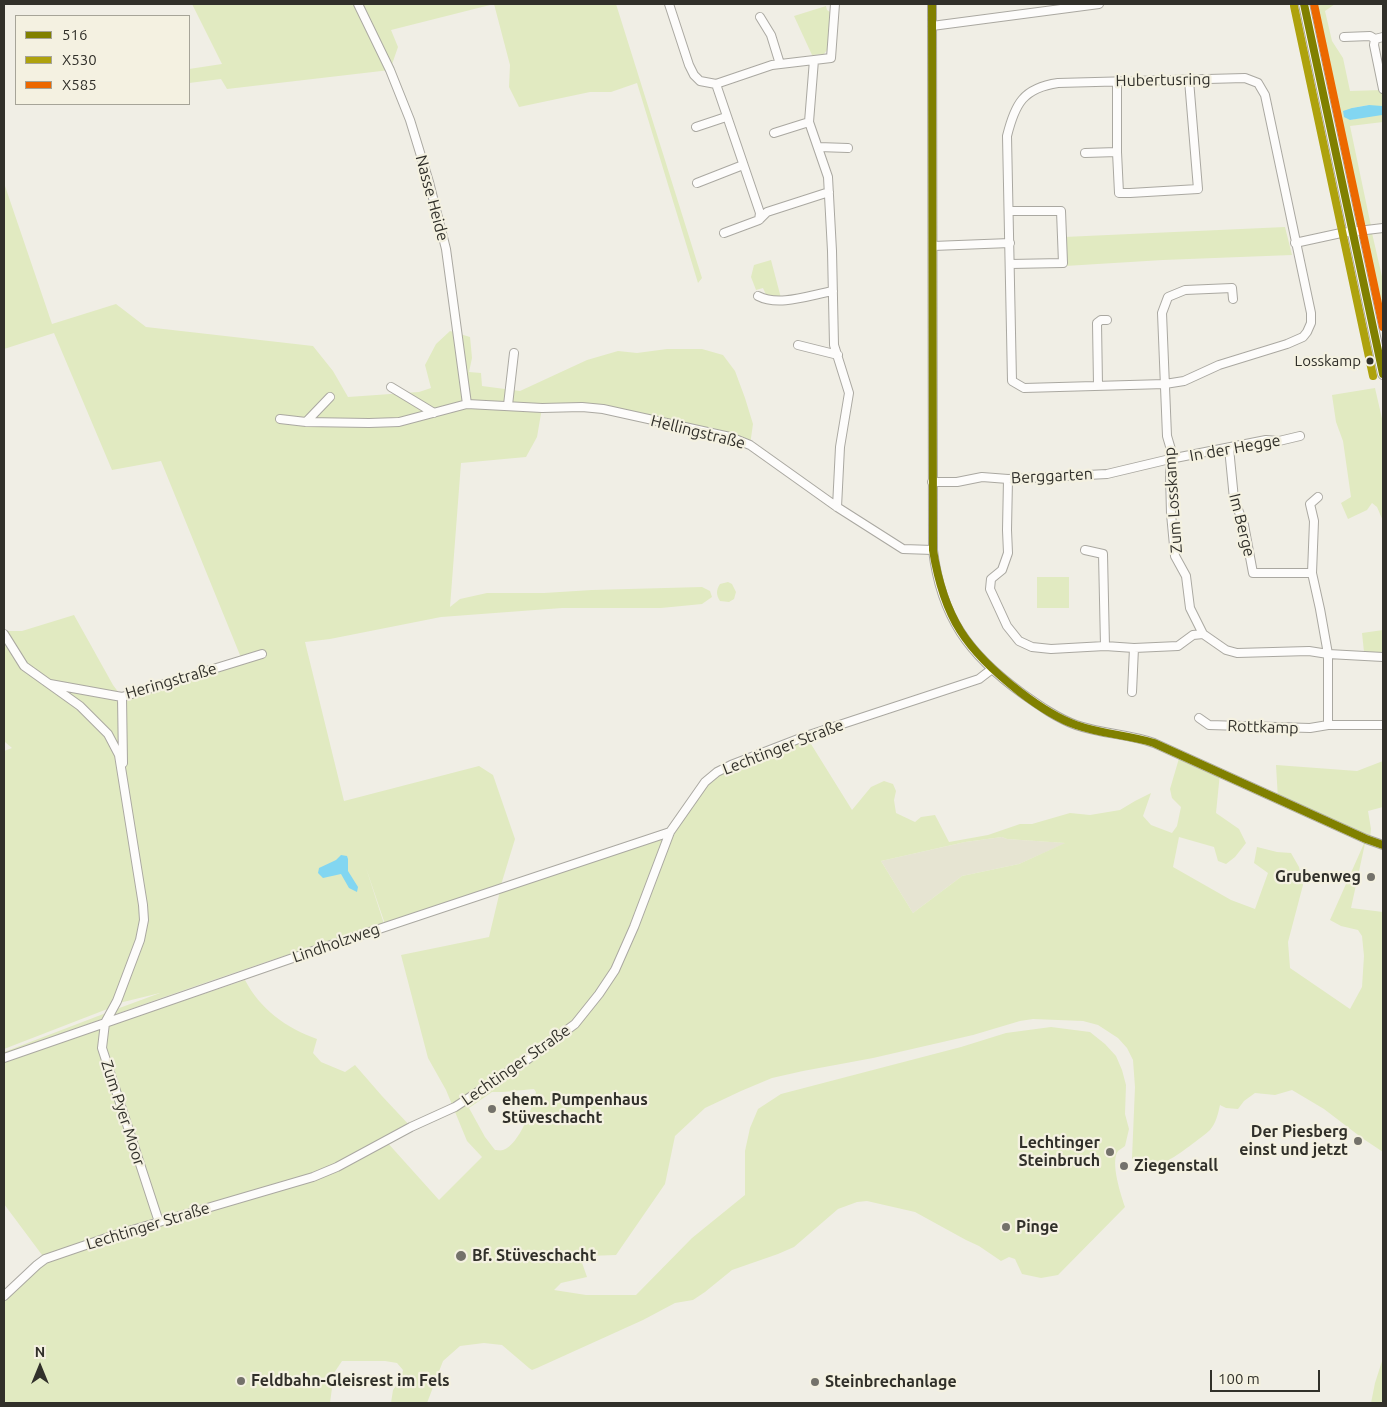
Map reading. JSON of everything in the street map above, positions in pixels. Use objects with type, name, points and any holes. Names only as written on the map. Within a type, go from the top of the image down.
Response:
[{"type":"street","name":"Nasse Heide","points":[[358,4],[389,68],[410,120],[429,182],[446,249],[467,404]]},
{"type":"street","points":[[670,4],[689,65],[694,75],[700,81],[716,84],[780,64],[831,58],[835,4]]},
{"type":"street","points":[[932,4],[932,550],[935,572],[941,592],[956,626],[978,656],[992,669],[1040,706],[1060,718],[1076,725],[1135,737],[1154,743],[1383,845]]},
{"type":"street","points":[[932,26],[1099,4]]},
{"type":"street","points":[[1304,4],[1383,374]]},
{"type":"street","points":[[760,17],[771,35],[780,64]]},
{"type":"street","points":[[1344,37],[1370,36],[1379,38],[1374,45],[1383,89]]},
{"type":"street","points":[[816,60],[809,122],[828,177],[834,345],[849,393],[840,447],[837,507]]},
{"type":"street","name":"Hubertusring","points":[[1245,78],[1258,83],[1265,95],[1310,313],[1311,323],[1307,332],[1303,337],[1288,344],[1219,365],[1184,381],[1165,384],[1024,388],[1012,381],[1008,136],[1014,111],[1026,94],[1036,88],[1058,83],[1189,80],[1245,78]]},
{"type":"street","points":[[1117,81],[1119,193],[1198,189],[1189,80]]},
{"type":"street","points":[[716,84],[760,213],[759,220]]},
{"type":"street","points":[[696,127],[726,117]]},
{"type":"street","points":[[774,133],[809,122]]},
{"type":"street","points":[[818,147],[848,148]]},
{"type":"street","points":[[1085,152],[1117,152]]},
{"type":"street","points":[[697,182],[743,165]]},
{"type":"street","points":[[724,233],[759,220],[768,212],[829,192]]},
{"type":"street","points":[[1009,211],[1061,211],[1063,263],[1010,264]]},
{"type":"street","points":[[1295,243],[1341,233],[1383,228]]},
{"type":"street","points":[[932,246],[1010,243]]},
{"type":"street","name":"Zum Losskamp","points":[[1233,299],[1232,288],[1185,290],[1168,297],[1162,313],[1167,436],[1172,453],[1170,459],[1171,514],[1175,556],[1186,576],[1190,608],[1203,634],[1226,650],[1237,653],[1309,652],[1383,657]]},
{"type":"street","points":[[758,296],[766,301],[783,301],[833,291]]},
{"type":"street","points":[[1098,385],[1097,323],[1101,320],[1107,320]]},
{"type":"street","points":[[798,345],[838,355]]},
{"type":"street","points":[[508,405],[514,353]]},
{"type":"street","points":[[391,387],[434,413]]},
{"type":"street","points":[[306,422],[330,398]]},
{"type":"street","name":"Hellingstraße","points":[[280,419],[306,422],[399,422],[467,404],[542,408],[582,406],[603,409],[730,437],[750,445],[837,507],[903,549],[932,550]]},
{"type":"street","name":"In der Hegge","points":[[1170,459],[1266,440],[1279,441],[1300,436]]},
{"type":"street","name":"Im Berge","points":[[1229,448],[1234,499],[1244,525],[1253,573],[1312,573]]},
{"type":"street","name":"Berggarten","points":[[932,482],[957,482],[982,478],[1008,479],[1107,474],[1170,459]]},
{"type":"street","points":[[1008,479],[1008,553],[1002,570],[991,579],[990,589],[1007,626],[1019,641],[1032,647],[1105,646],[1134,648],[1178,646],[1193,635],[1203,634]]},
{"type":"street","points":[[1318,497],[1310,504],[1314,521],[1312,573],[1328,654],[1328,725]]},
{"type":"street","points":[[1085,550],[1103,554],[1105,646]]},
{"type":"street","name":"Zum Pyer Moor","points":[[4,634],[24,666],[80,706],[108,734],[119,755],[144,920],[136,954],[106,1023],[102,1048],[159,1222]]},
{"type":"street","points":[[1132,692],[1134,648]]},
{"type":"street","name":"Heringstraße","points":[[48,684],[122,697],[262,654]]},
{"type":"street","name":"Lechtinger Straße","points":[[4,1296],[45,1259],[159,1222],[312,1177],[337,1167],[411,1127],[455,1107],[528,1059],[575,1024],[599,994],[628,942],[670,832],[704,782],[717,772],[731,765],[806,736],[979,679],[992,669]]},
{"type":"street","name":"Zum Pyer Moor","points":[[122,697],[124,759],[122,771]]},
{"type":"street","name":"Rottkamp","points":[[1199,718],[1209,725],[1310,728],[1328,725],[1383,725]]},
{"type":"street","name":"Lindholzweg","points":[[4,1058],[316,950],[670,832]]},
{"type":"shaded area","points":[[1002,837],[1007,839],[1066,843],[1019,864],[962,876],[913,913],[881,861],[965,842]]},
{"type":"green space","points":[[192,4],[494,4],[391,30],[398,47],[390,70],[227,89],[221,79],[190,83],[190,69],[222,64]]},
{"type":"green space","points":[[494,4],[616,4],[702,278],[698,283],[637,83],[611,92],[590,92],[519,107],[509,87],[510,65]]},
{"type":"green space","points":[[1313,4],[1335,4],[1325,11],[1332,41],[1343,58],[1350,91],[1383,90],[1383,122],[1350,126],[1371,226],[1363,224],[1345,135],[1338,121]],"holes":[[[1369,105],[1360,118],[1350,120],[1352,108]]]},
{"type":"green space","points":[[826,6],[830,12],[829,47],[824,54],[812,55],[794,16]]},
{"type":"green space","points":[[4,183],[52,324],[116,304],[146,327],[313,346],[333,371],[348,397],[419,392],[431,388],[425,365],[436,344],[450,331],[470,337],[472,358],[469,372],[481,373],[482,386],[520,391],[587,360],[618,351],[637,353],[667,349],[702,349],[723,355],[735,371],[753,424],[750,445],[603,409],[542,408],[537,437],[526,457],[461,463],[450,607],[460,599],[487,593],[544,593],[702,587],[710,591],[712,597],[702,604],[661,608],[562,608],[441,617],[330,639],[305,642],[344,801],[479,766],[493,775],[515,839],[501,885],[385,924],[366,868],[384,924],[196,986],[4,1056],[4,1052],[160,993],[115,1004],[110,1008],[4,1049],[4,751],[12,748],[4,740],[4,631],[22,631],[74,615],[113,685],[122,697],[242,660],[161,461],[112,470],[54,333],[4,349]]},
{"type":"green space","points":[[1285,227],[1292,255],[1065,266],[1064,237]]},
{"type":"green space","points":[[1372,233],[1383,281],[1383,317],[1365,237]]},
{"type":"green space","points":[[771,260],[781,298],[767,297],[763,288],[756,290],[751,277],[754,265]]},
{"type":"green space","points":[[1375,388],[1383,423],[1383,521],[1377,507],[1372,503],[1367,510],[1348,519],[1341,503],[1351,497],[1343,441],[1336,422],[1332,395]]},
{"type":"green space","points":[[1037,577],[1069,577],[1069,608],[1037,608]]},
{"type":"green space","points":[[728,582],[732,584],[736,592],[734,599],[729,602],[720,601],[717,595],[718,588],[720,584]]},
{"type":"green space","points":[[1383,630],[1383,652],[1364,652],[1362,633]]},
{"type":"green space","points":[[806,736],[852,810],[871,787],[884,781],[893,784],[896,791],[894,800],[896,813],[915,822],[921,817],[935,815],[949,842],[988,835],[1020,824],[1032,824],[1070,813],[1090,815],[1120,810],[1151,793],[1143,816],[1151,825],[1172,833],[1177,826],[1181,807],[1172,798],[1170,789],[1180,755],[1220,773],[1216,813],[1239,829],[1246,843],[1235,857],[1226,864],[1218,861],[1214,847],[1179,837],[1173,867],[1231,900],[1255,909],[1268,873],[1254,863],[1257,847],[1291,853],[1299,867],[1303,885],[1288,942],[1290,968],[1350,1009],[1362,987],[1364,956],[1362,936],[1358,930],[1341,926],[1330,920],[1366,839],[1351,908],[1383,912],[1383,1152],[1324,1109],[1292,1090],[1275,1095],[1255,1093],[1244,1101],[1238,1109],[1226,1108],[1220,1105],[1212,1127],[1189,1147],[1160,1164],[1144,1168],[1136,1167],[1132,1158],[1135,1087],[1133,1060],[1127,1048],[1118,1038],[1098,1025],[1083,1021],[1033,1019],[1020,1021],[973,1035],[873,1058],[772,1078],[705,1108],[675,1136],[665,1184],[616,1255],[589,1256],[582,1248],[580,1257],[587,1277],[561,1283],[554,1290],[586,1295],[636,1295],[692,1238],[745,1195],[745,1151],[750,1128],[758,1109],[781,1094],[961,1047],[1006,1033],[1051,1027],[1090,1032],[1116,1056],[1126,1085],[1125,1114],[1129,1129],[1125,1146],[1118,1151],[1115,1163],[1117,1179],[1125,1207],[1058,1275],[1041,1278],[1022,1274],[1015,1259],[1009,1257],[1001,1261],[979,1246],[915,1212],[867,1201],[857,1202],[838,1209],[794,1247],[732,1270],[693,1300],[675,1303],[643,1320],[532,1370],[502,1345],[484,1343],[460,1346],[443,1361],[427,1403],[391,1403],[393,1390],[401,1379],[403,1370],[397,1363],[385,1361],[342,1361],[334,1373],[330,1403],[4,1403],[4,1296],[45,1259],[4,1204],[4,1061],[245,980],[266,1009],[295,1029],[317,1039],[313,1053],[321,1062],[345,1072],[355,1065],[411,1127],[386,1141],[439,1200],[482,1157],[467,1141],[446,1090],[428,1058],[401,955],[489,937],[500,891],[670,832],[717,772]],"holes":[[[1002,837],[1007,839],[1065,843],[1019,864],[962,876],[913,913],[881,861],[965,842]],[[534,1089],[536,1092],[532,1107],[520,1133],[509,1147],[495,1150],[485,1137],[469,1108],[492,1092]]]},
{"type":"green space","points":[[1383,761],[1383,807],[1368,811],[1371,829],[1370,840],[1278,799],[1276,765],[1357,771]]},
{"type":"green space","points":[[1383,1358],[1383,1403],[1371,1403],[1375,1383]]},
{"type":"water","points":[[1369,105],[1382,106],[1382,115],[1350,120],[1344,117],[1343,111]]},
{"type":"water","points":[[341,855],[347,856],[348,871],[358,887],[357,892],[349,888],[341,874],[323,878],[318,873],[319,868],[336,860]]},
{"type":"transit line","name":"516","points":[[932,4],[933,550],[944,595],[960,631],[985,662],[1001,677],[1054,715],[1085,728],[1154,743],[1383,845]]},
{"type":"transit line","name":"516","points":[[1304,4],[1383,374]]},
{"type":"transit line","name":"X585","points":[[1314,4],[1383,327]]},
{"type":"transit line","name":"X530","points":[[1294,6],[1373,376]]},
{"type":"place","name":"Losskamp","points":[[1370,361]]},
{"type":"place","name":"Grubenweg","points":[[1371,877]]},
{"type":"place","name":"ehem. Pumpenhaus Stüveschacht","points":[[492,1109]]},
{"type":"place","name":"Der Piesberg einst und jetzt","points":[[1358,1141]]},
{"type":"place","name":"Lechtinger Steinbruch","points":[[1110,1152]]},
{"type":"place","name":"Ziegenstall","points":[[1124,1166]]},
{"type":"place","name":"Pinge","points":[[1006,1227]]},
{"type":"place","name":"Bf. Stüveschacht","points":[[461,1256]]},
{"type":"place","name":"Feldbahn-Gleisrest im Fels","points":[[241,1381]]},
{"type":"place","name":"Steinbrechanlage","points":[[815,1382]]}]
